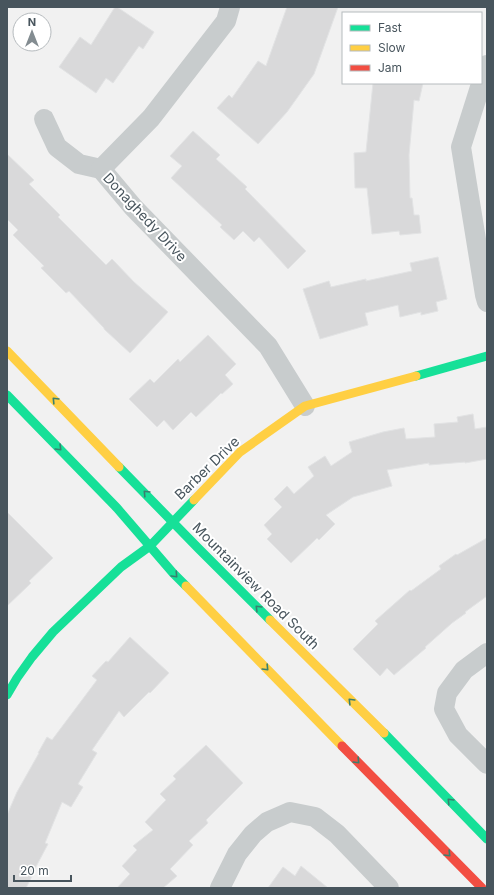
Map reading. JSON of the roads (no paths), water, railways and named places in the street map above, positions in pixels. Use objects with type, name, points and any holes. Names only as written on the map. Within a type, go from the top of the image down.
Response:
[{"type":"main road","name":"Mountainview Road South","points":[[7,351],[199,549],[374,723],[487,839]]},
{"type":"main road","name":"Barber Drive","points":[[7,695],[32,657],[54,632],[121,567],[150,546],[240,452],[305,406],[487,356]]},
{"type":"main road","points":[[7,395],[118,508],[173,573],[482,888]]},
{"type":"street","name":"Donaghedy Drive","points":[[230,7],[226,21],[151,118],[102,170],[134,207],[268,346],[305,406]]},
{"type":"street","points":[[482,82],[487,65]]},
{"type":"street","points":[[481,84],[462,148],[487,302]]},
{"type":"street","points":[[44,120],[57,147],[79,164],[102,170]]},
{"type":"street","points":[[487,653],[464,670],[447,692],[444,710],[458,735],[487,764]]},
{"type":"street","points":[[220,888],[237,854],[253,834],[267,822],[290,812],[315,817],[337,834],[389,888]]}]
